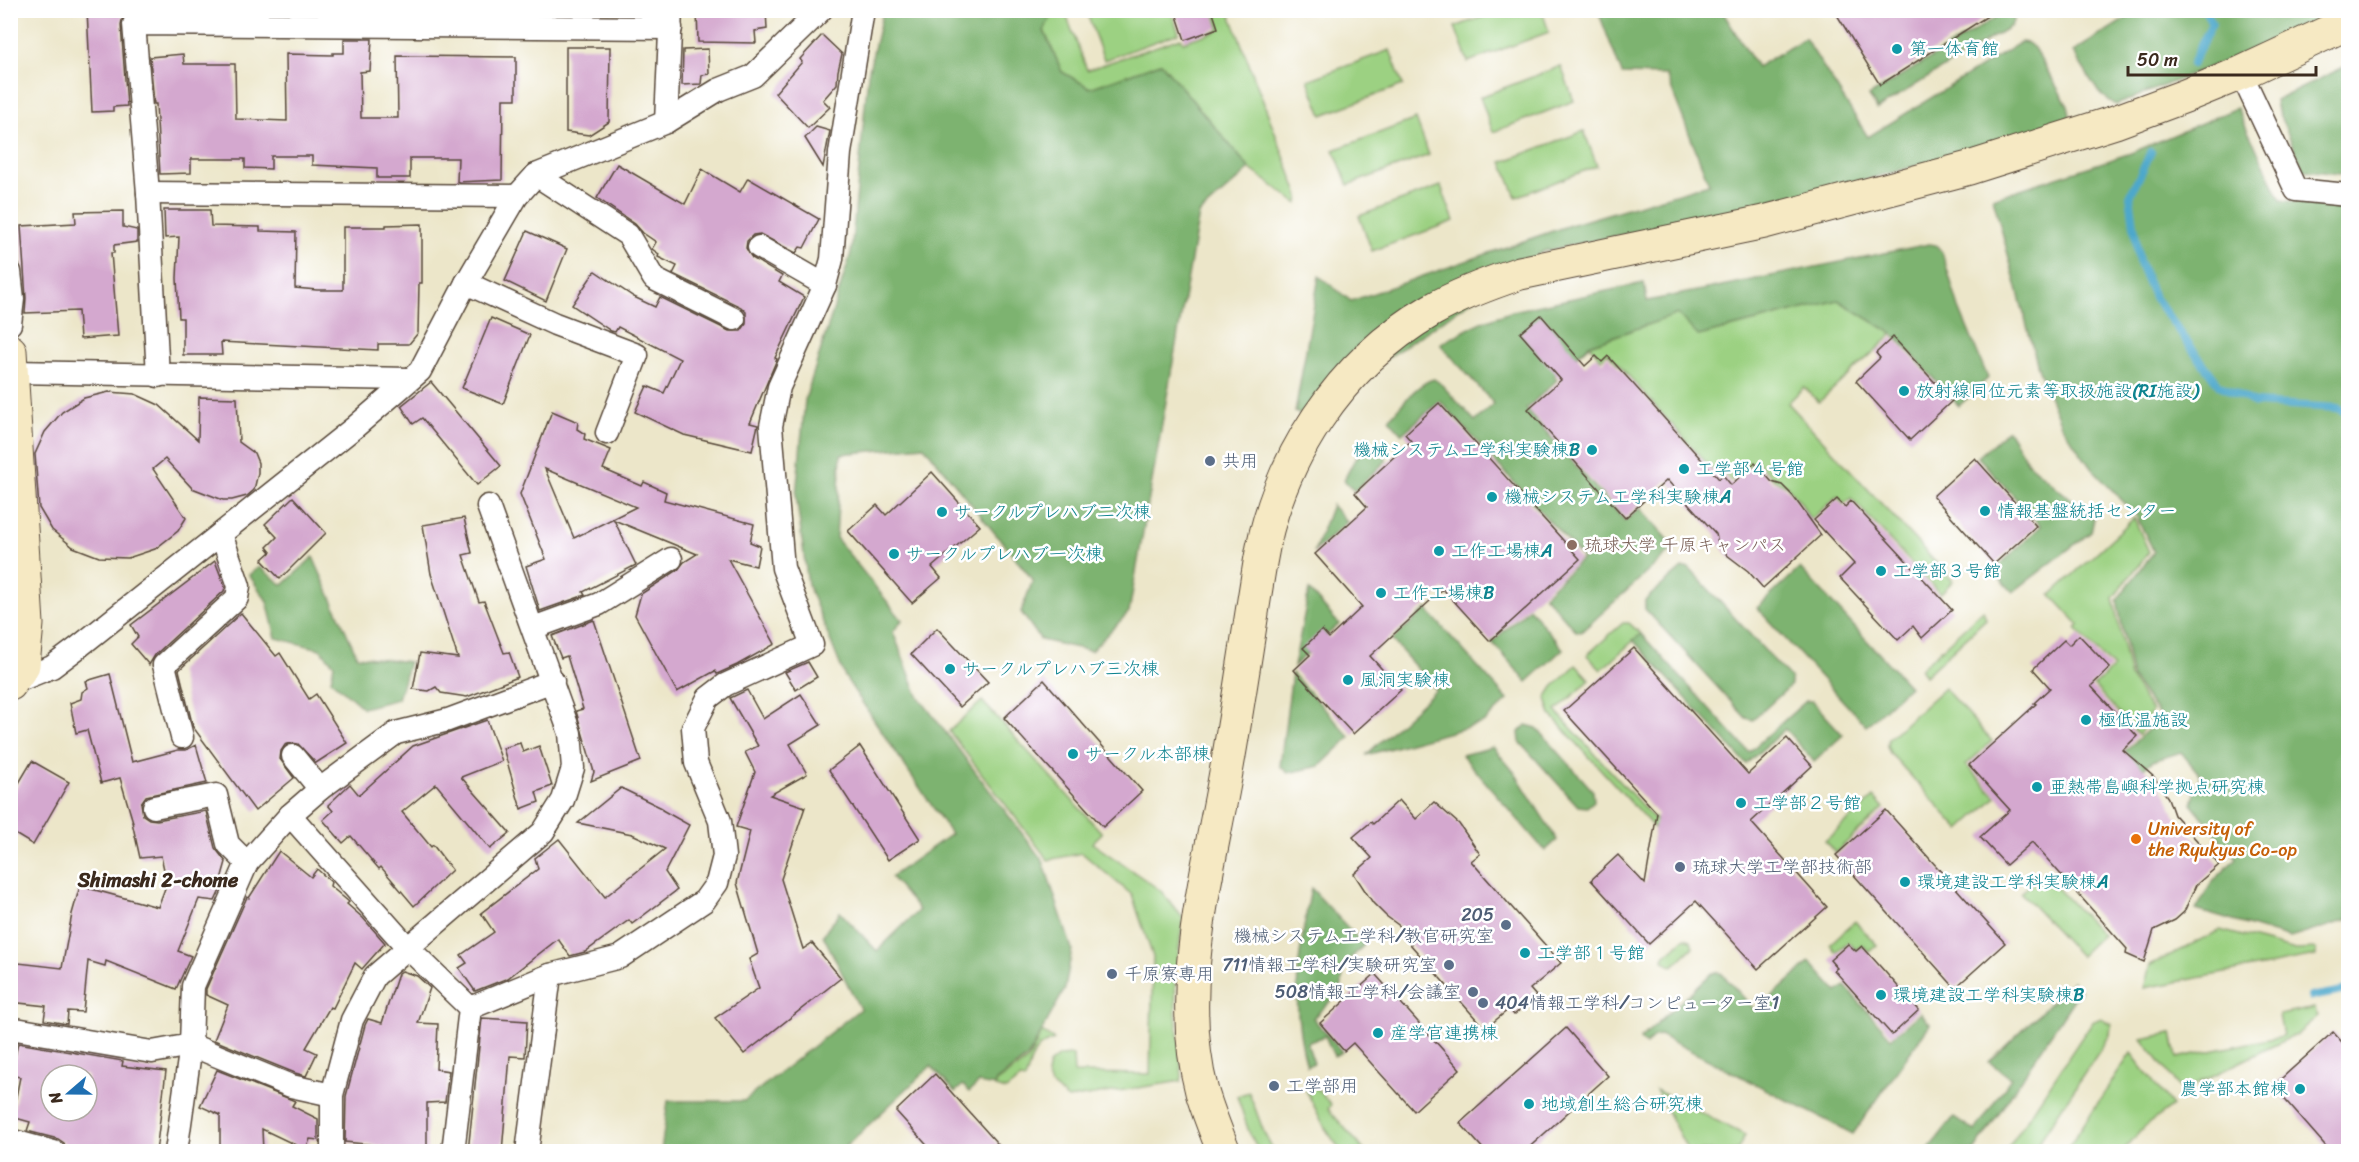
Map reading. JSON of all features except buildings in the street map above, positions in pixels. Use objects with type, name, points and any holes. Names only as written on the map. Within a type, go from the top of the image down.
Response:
[{"type":"street","points":[[11,683],[52,667],[355,427],[420,371],[466,283],[517,196],[536,175],[666,122],[718,90],[753,76],[821,10]]},
{"type":"street","points":[[470,1008],[550,975],[620,957],[704,901],[717,883],[724,855],[720,821],[696,763],[693,728],[708,698],[725,685],[812,645],[783,568],[771,426],[779,387],[825,285],[832,259],[840,153],[863,10]]},
{"type":"street","points":[[158,376],[148,193],[134,24],[671,19],[666,122]]},
{"type":"street","points":[[1224,1152],[1198,1073],[1193,1025],[1192,981],[1200,917],[1260,563],[1271,514],[1294,457],[1315,421],[1357,371],[1413,322],[1446,302],[1490,283],[1532,271],[1714,234],[1807,212],[1946,175],[2115,122],[2241,73],[2349,23]]},
{"type":"street","points":[[2241,73],[2295,190],[2349,195]]},
{"type":"street","points":[[536,175],[628,235],[654,279],[734,319]]},
{"type":"street","points":[[148,193],[517,196]]},
{"type":"street","points":[[759,247],[825,285]]},
{"type":"street","points":[[10,272],[13,299],[10,324]]},
{"type":"street","points":[[466,283],[555,324],[637,355],[607,433]]},
{"type":"street","points":[[11,683],[23,665],[27,624],[12,362],[158,376],[410,379]]},
{"type":"street","points":[[332,1152],[332,1095],[352,1020],[375,976],[543,832],[563,800],[573,768],[570,734],[488,506]]},
{"type":"street","points":[[182,737],[164,665],[237,598],[239,586],[221,534]]},
{"type":"street","points":[[533,628],[599,604],[671,559]]},
{"type":"street","points":[[176,1152],[191,1045],[193,986],[247,863],[290,815],[320,789],[396,733],[448,720],[552,681]]},
{"type":"street","points":[[292,756],[320,789]]},
{"type":"street","points":[[154,807],[216,795],[228,844],[247,863]]},
{"type":"street","points":[[290,815],[408,948],[470,1008]]},
{"type":"street","points":[[526,1152],[550,975]]},
{"type":"street","points":[[453,1152],[470,1008]]},
{"type":"street","points":[[10,1028],[152,1052],[191,1045],[291,1086],[332,1095]]},
{"type":"street","points":[[10,1140],[54,1152]]},
{"type":"green space","points":[[883,11],[1053,11],[1044,31],[1062,72],[1090,88],[1161,63],[1250,169],[1199,214],[1129,612],[1091,651],[1041,640],[1021,612],[1033,580],[924,446],[841,454],[836,538],[902,620],[893,632],[918,696],[1043,861],[1072,949],[1065,989],[1027,1058],[996,1081],[994,1086],[979,1083],[969,1092],[963,1085],[955,1092],[931,1066],[841,1151],[661,1151],[668,1101],[744,1101],[860,1009],[823,935],[840,912],[877,951],[919,910],[891,877],[951,834],[845,677],[808,585],[796,495],[805,400],[851,253],[868,74]]},
{"type":"green space","points":[[1053,11],[1069,11],[1065,12],[1087,70],[1181,38],[1183,42],[1220,30],[1214,11],[1229,11],[1299,196],[1298,204],[1250,169],[1161,63],[1090,88],[1062,72],[1044,30]]},
{"type":"green space","points":[[1086,11],[1171,11],[1179,33],[1104,60]]},
{"type":"green space","points":[[1499,11],[1542,11],[1549,32],[1468,62],[1455,27]]},
{"type":"green space","points":[[1598,11],[1722,11],[1757,67],[1805,38],[1868,137],[2021,42],[2028,43],[2034,48],[2068,106],[2070,115],[2066,121],[2012,140],[1779,203],[1544,251],[1303,416],[1295,412],[1319,276],[1351,301],[1570,225],[1709,184],[1666,75],[1622,74]]},
{"type":"green space","points":[[2006,11],[2011,11],[2015,16],[2011,26],[1877,109],[1869,96]]},
{"type":"green space","points":[[2134,11],[2339,11],[2116,105],[2099,93],[2073,52],[2135,13]]},
{"type":"green space","points":[[1390,50],[1403,85],[1322,115],[1308,80]]},
{"type":"green space","points":[[2348,65],[2348,175],[2304,170],[2275,101]]},
{"type":"green space","points":[[1561,66],[1574,101],[1493,132],[1480,97]]},
{"type":"green space","points":[[2237,108],[2281,200],[2348,210],[2348,920],[2290,938],[2196,910],[2211,884],[2236,858],[2192,804],[2200,775],[2181,752],[2153,761],[2101,799],[2088,784],[2161,718],[2132,678],[2117,600],[2154,552],[2136,515],[2091,468],[2061,425],[2039,371],[1993,198],[2131,153]]},
{"type":"green space","points":[[1416,119],[1429,155],[1348,185],[1334,150]]},
{"type":"green space","points":[[1584,131],[1597,166],[1516,197],[1502,162]]},
{"type":"green space","points":[[1441,186],[1454,221],[1372,251],[1359,216]]},
{"type":"green space","points":[[1929,244],[1936,245],[1942,252],[1959,308],[1988,378],[1959,406],[1893,334],[1838,300],[1698,336],[1678,314],[1589,345],[1554,376],[1557,380],[1526,409],[1625,521],[1640,508],[1675,547],[1581,632],[1576,631],[1544,595],[1583,558],[1440,401],[1402,434],[1389,419],[1415,390],[1434,379],[1475,421],[1494,404],[1440,344],[1479,323],[1513,311],[1644,283],[1647,301]]},
{"type":"green space","points":[[1838,300],[1893,334],[1819,402],[1804,387],[1788,403],[1953,581],[1940,594],[1851,498],[1844,504],[1837,496],[1810,520],[1801,503],[1786,485],[1774,480],[1756,460],[1731,481],[1724,473],[1719,477],[1608,353],[1601,359],[1589,345],[1678,314],[1699,336]]},
{"type":"green space","points":[[2008,430],[2028,463],[2094,519],[2091,532],[2013,592],[1993,571],[2041,526],[1978,457]]},
{"type":"green space","points":[[1369,441],[1387,460],[1354,491],[1344,480],[1354,461]]},
{"type":"green space","points":[[1332,505],[1347,522],[1314,552]]},
{"type":"green space","points":[[2134,518],[2149,552],[2113,598],[2130,678],[2152,711],[2139,735],[2094,686],[2113,668],[2076,629],[2079,625],[2051,595]]},
{"type":"green space","points":[[313,557],[357,656],[409,662],[398,699],[363,708],[331,680],[334,664],[320,649],[276,638],[267,601],[249,575],[259,567],[283,585]]},
{"type":"green space","points":[[1682,568],[1689,568],[1791,679],[1791,685],[1753,720],[1746,718],[1645,609],[1645,600]]},
{"type":"green space","points":[[1800,568],[1909,686],[1866,726],[1757,608]]},
{"type":"green space","points":[[1309,590],[1339,624],[1294,666]]},
{"type":"green space","points":[[1529,608],[1563,649],[1527,682],[1492,642]]},
{"type":"green space","points":[[1426,609],[1508,700],[1483,723],[1366,755],[1436,690],[1392,640]]},
{"type":"green space","points":[[1983,610],[1986,619],[1925,676],[1920,669]]},
{"type":"green space","points":[[1623,623],[1629,623],[1641,634],[1601,670],[1587,655]]},
{"type":"green space","points":[[1641,634],[1749,752],[1806,701],[1812,701],[1843,735],[1814,761],[1785,729],[1746,764],[1633,640]]},
{"type":"green space","points":[[1576,665],[1590,680],[1556,711],[1667,833],[1657,831],[1551,715],[1546,698],[1553,687]]},
{"type":"green space","points":[[1292,673],[1350,737],[1320,766],[1288,773],[1280,766]]},
{"type":"green space","points":[[1944,688],[1992,741],[1966,765],[1996,797],[1960,830],[1890,753],[1887,746],[1888,739]]},
{"type":"green space","points":[[982,701],[1102,833],[1092,843],[1160,890],[1183,918],[1175,980],[1181,1081],[1068,1099],[1051,1085],[1047,1075],[1049,1064],[1059,1056],[1073,1055],[1074,1073],[1150,1074],[1153,957],[1132,895],[1082,853],[1048,860],[949,731]]},
{"type":"green space","points":[[1526,725],[1537,728],[1593,791],[1594,801],[1587,807],[1578,806],[1520,742],[1519,732]]},
{"type":"green space","points":[[1493,747],[1515,773],[1557,840],[1545,851],[1462,755]]},
{"type":"green space","points":[[1874,797],[1884,808],[1835,853],[1825,841]]},
{"type":"green space","points":[[2043,873],[2102,935],[2080,956],[2021,893]]},
{"type":"green space","points":[[1311,888],[1364,945],[1344,965],[1341,991],[1313,1018],[1342,1052],[1334,1056],[1325,1036],[1307,1043],[1314,1063],[1307,1066],[1298,1020],[1297,999],[1300,955]]},
{"type":"green space","points":[[1855,921],[1877,945],[1869,952],[1862,944],[1856,950],[1848,942],[1836,952],[1830,944]]},
{"type":"green space","points":[[2220,930],[2296,950],[2316,949],[2316,956],[2144,988],[2150,965]]},
{"type":"green space","points":[[1685,938],[1691,940],[1693,947],[1673,966],[1669,965],[1663,960],[1664,956]]},
{"type":"green space","points":[[1810,962],[1837,992],[1845,986],[1891,1038],[1920,1013],[1930,1024],[1853,1134],[1660,1035],[1654,1036],[1646,1045],[1640,1039],[1711,974],[1716,972],[1722,974],[1756,1011]]},
{"type":"green space","points":[[2073,981],[2080,990],[1974,1151],[1927,1151],[1954,1117],[1975,1131],[2011,1078],[1989,1062]]},
{"type":"green space","points":[[2315,1008],[2317,1017],[2295,1035],[2182,1091],[2142,1039],[2172,1033],[2177,1058],[2283,1036],[2279,1015]]},
{"type":"green space","points":[[2101,1018],[2111,1024],[2110,1035],[2033,1151],[2006,1151],[2092,1022]]},
{"type":"green space","points":[[1042,1032],[1054,1040],[1041,1046],[1033,1055],[1025,1080],[1020,1079],[1006,1090],[995,1087],[997,1082],[1028,1060]]},
{"type":"green space","points":[[2131,1053],[2172,1106],[2144,1127],[2123,1151],[2066,1151]]},
{"type":"green space","points":[[1313,1084],[1331,1105],[1328,1109],[1365,1151],[1341,1151],[1325,1128],[1305,1088]]},
{"type":"green space","points":[[1656,1090],[1745,1135],[1737,1151],[1688,1151]]},
{"type":"green space","points":[[1249,1092],[1265,1135],[1274,1151],[1259,1151],[1249,1132],[1237,1096]]},
{"type":"waterway","points":[[2192,64],[2212,23],[2205,10]]},
{"type":"waterway","points":[[2151,152],[2130,196],[2139,261],[2154,297],[2219,385],[2255,403],[2338,408],[2348,414]]},
{"type":"waterway","points":[[2311,997],[2348,990]]},
{"type":"place","name":"第一体育館","points":[[1897,49]]},
{"type":"place","name":"放射線同位元素等取扱施設(RI施設)","points":[[1904,391]]},
{"type":"place","name":"機械システム工学科実験棟B","points":[[1592,450]]},
{"type":"place","name":"共用","points":[[1210,461]]},
{"type":"place","name":"工学部４号館","points":[[1684,469]]},
{"type":"place","name":"機械システム工学科実験棟A","points":[[1492,497]]},
{"type":"place","name":"情報基盤統括センター","points":[[1985,511]]},
{"type":"place","name":"サークルプレハブ二次棟","points":[[942,512]]},
{"type":"place","name":"琉球大学 千原キャンパス","points":[[1572,545]]},
{"type":"place","name":"工作工場棟A","points":[[1439,551]]},
{"type":"place","name":"サークルプレハブ一次棟","points":[[894,554]]},
{"type":"place","name":"工学部３号館","points":[[1881,571]]},
{"type":"place","name":"工作工場棟B","points":[[1381,593]]},
{"type":"place","name":"サークルプレハブ三次棟","points":[[950,669]]},
{"type":"place","name":"風洞実験棟","points":[[1348,680]]},
{"type":"place","name":"極低温施設","points":[[2086,720]]},
{"type":"place","name":"サークル本部棟","points":[[1073,754]]},
{"type":"place","name":"亜熱帯島嶼科学拠点研究棟","points":[[2037,787]]},
{"type":"place","name":"工学部２号館","points":[[1741,803]]},
{"type":"place","name":"University of the Ryukyus Co-op","points":[[2136,839]]},
{"type":"place","name":"琉球大学工学部技術部","points":[[1680,867]]},
{"type":"place","name":"環境建設工学科実験棟A","points":[[1905,882]]},
{"type":"place","name":"205 機械システム工学科/教官研究室","points":[[1506,925]]},
{"type":"place","name":"工学部１号館","points":[[1525,953]]},
{"type":"place","name":"711情報工学科/実験研究室","points":[[1449,965]]},
{"type":"place","name":"千原寮専用","points":[[1112,974]]},
{"type":"place","name":"508情報工学科/会議室","points":[[1473,992]]},
{"type":"place","name":"環境建設工学科実験棟B","points":[[1881,995]]},
{"type":"place","name":"404情報工学科/コンピューター室1","points":[[1483,1003]]},
{"type":"place","name":"産学官連携棟","points":[[1378,1033]]},
{"type":"place","name":"工学部用","points":[[1274,1086]]},
{"type":"place","name":"農学部本館棟","points":[[2300,1089]]},
{"type":"place","name":"地域創生総合研究棟","points":[[1529,1104]]},
{"type":"district","name":"Shimashi 2-chome","points":[[158,880]]}]
